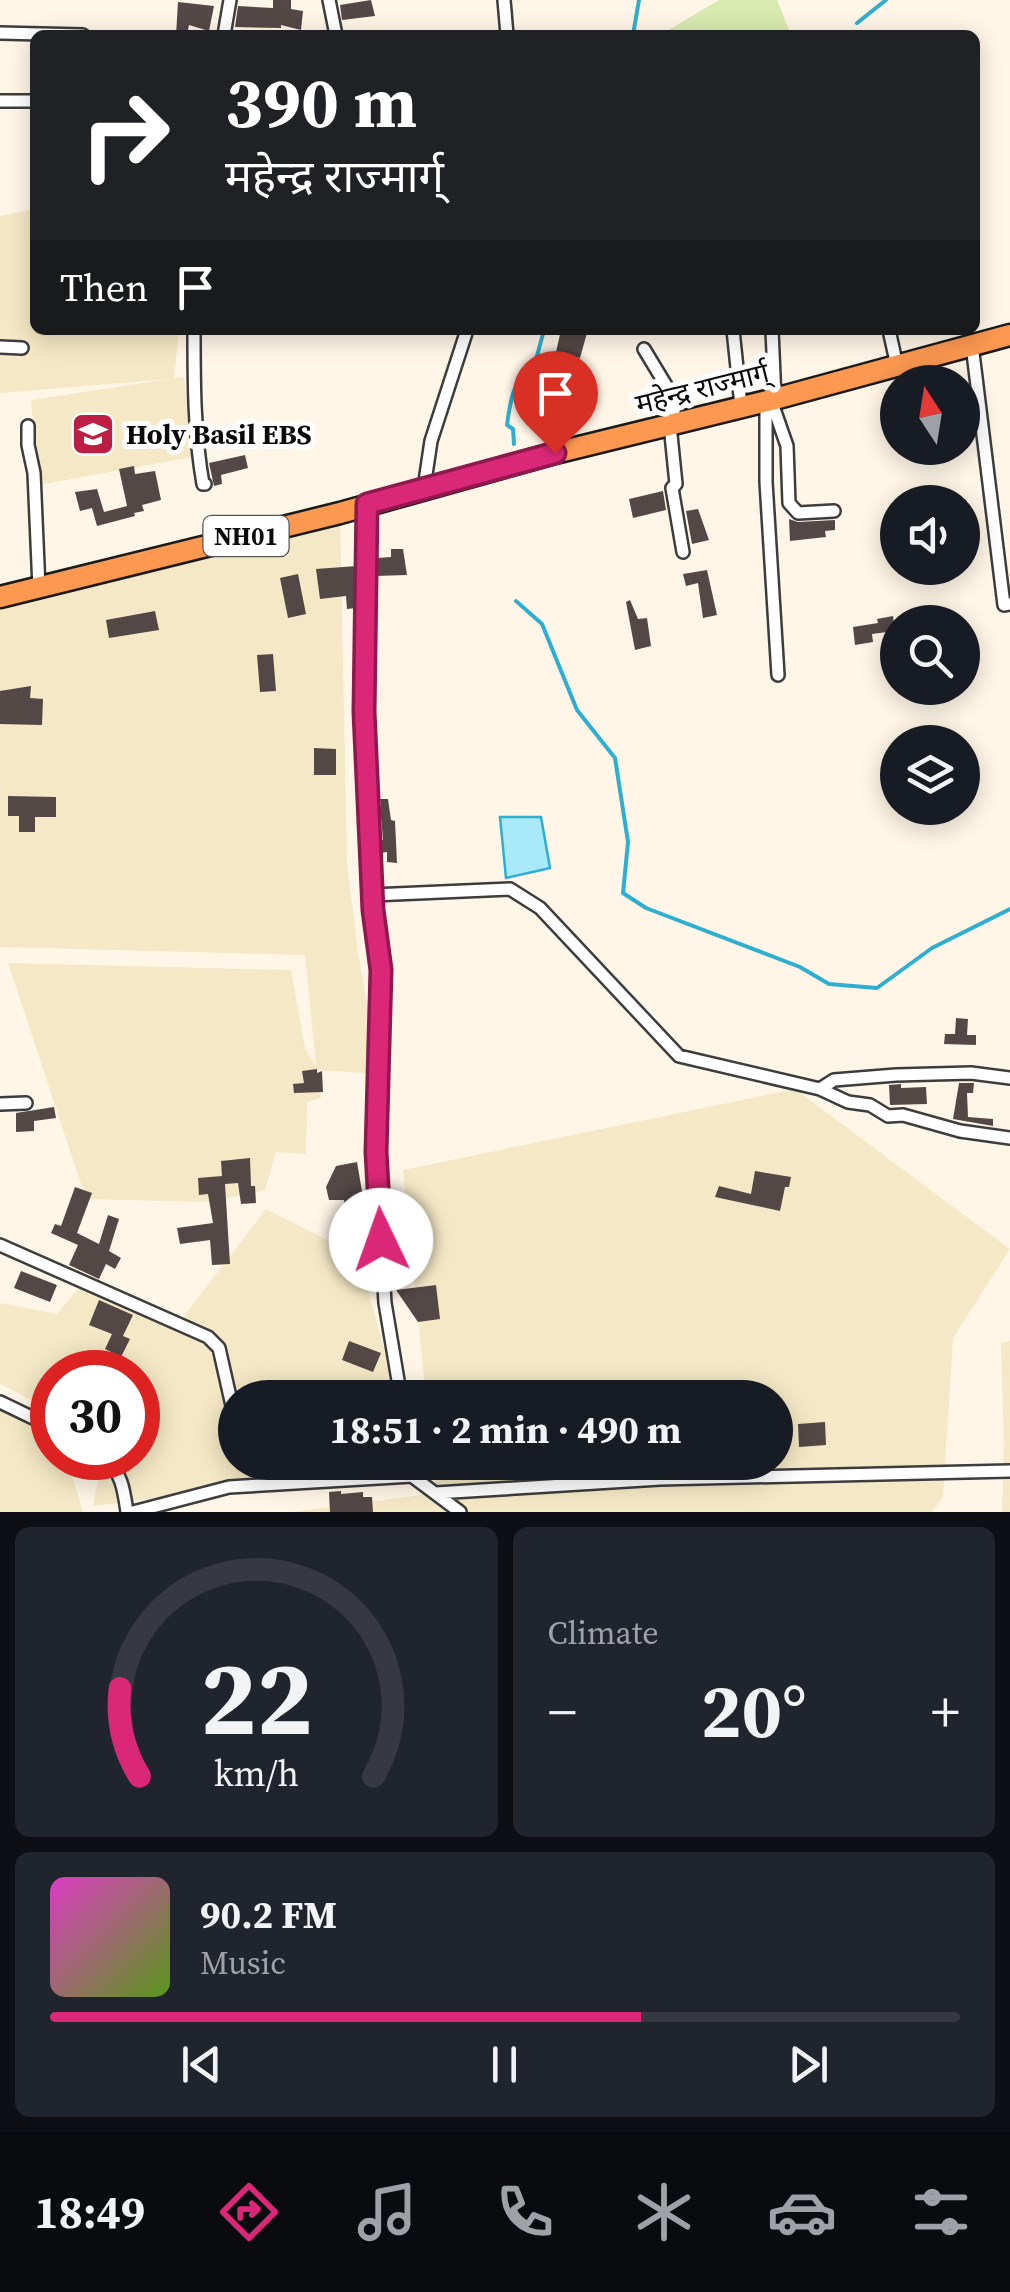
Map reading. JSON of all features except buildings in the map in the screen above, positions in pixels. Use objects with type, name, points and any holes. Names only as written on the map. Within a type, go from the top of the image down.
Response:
[{"type":"highway","name":"महेन्द्र राज्मार्ग्","points":[[900,365],[1010,335]]},
{"type":"highway","name":"महेन्द्र राज्मार्ग्","points":[[0,597],[880,371]]},
{"type":"street","points":[[225,30],[230,0]]},
{"type":"street","points":[[329,0],[335,30]]},
{"type":"street","points":[[504,0],[506,30]]},
{"type":"street","points":[[0,34],[30,34]]},
{"type":"street","points":[[0,100],[30,101]]},
{"type":"street","points":[[194,335],[194,394],[200,468],[206,484]]},
{"type":"street","points":[[424,488],[431,441],[465,335]]},
{"type":"street","points":[[734,335],[741,406]]},
{"type":"street","points":[[772,335],[766,482],[778,675]]},
{"type":"street","points":[[889,335],[897,365]]},
{"type":"street","points":[[972,344],[1004,604],[1010,604]]},
{"type":"street","points":[[0,347],[22,348]]},
{"type":"street","points":[[644,348],[672,397],[676,484],[672,488],[683,552]]},
{"type":"street","points":[[924,357],[925,365]]},
{"type":"street","points":[[771,400],[787,446],[790,503],[798,513],[834,510]]},
{"type":"street","points":[[28,426],[39,588]]},
{"type":"street","points":[[367,504],[364,712],[372,895],[381,970],[376,1152],[385,1303],[398,1380]]},
{"type":"street","points":[[372,895],[510,889],[540,908],[672,1052],[704,1064],[820,1089],[888,1116],[903,1115],[960,1131],[1010,1138]]},
{"type":"street","points":[[820,1089],[834,1080],[896,1075],[972,1073],[1010,1078]]},
{"type":"street","points":[[0,1104],[26,1102]]},
{"type":"street","points":[[0,1245],[208,1337],[219,1348],[226,1380]]},
{"type":"street","points":[[0,1402],[30,1416]]},
{"type":"street","points":[[436,1493],[660,1479],[1010,1471]]},
{"type":"street","points":[[121,1480],[130,1512],[229,1487],[301,1480]]},
{"type":"street","points":[[424,1480],[460,1512]]},
{"type":"shaded area","points":[[30,210],[30,335],[178,335],[174,378],[184,377],[192,457],[39,485],[31,400],[169,379],[0,393],[0,216]]},
{"type":"shaded area","points":[[340,513],[347,864],[379,1074],[317,1070],[321,1098],[307,1102],[306,1154],[276,1152],[265,1190],[210,1202],[86,1199],[8,963],[291,970],[305,1048],[316,1066],[305,955],[0,947],[0,597]]},
{"type":"shaded area","points":[[795,1089],[1010,1249],[953,1338],[943,1497],[932,1512],[292,1512],[436,1493],[435,1480],[793,1480],[793,1380],[424,1380],[403,1170]]},
{"type":"shaded area","points":[[266,1209],[359,1256],[392,1380],[218,1380],[218,1480],[292,1480],[93,1506],[98,1480],[160,1480],[160,1350],[30,1350],[30,1400],[0,1384],[0,1303],[57,1314],[81,1285],[178,1324]]},
{"type":"shaded area","points":[[1010,1341],[1010,1512],[1002,1512],[1001,1343]]},
{"type":"shaded area","points":[[0,1405],[30,1421],[30,1480],[73,1480],[83,1512],[0,1512]]},
{"type":"green space","points":[[719,0],[777,0],[789,30],[668,30]]},
{"type":"water","points":[[500,817],[541,817],[550,868],[506,878]]},
{"type":"waterway","points":[[634,30],[639,0]]},
{"type":"waterway","points":[[857,23],[886,0]]},
{"type":"waterway","points":[[514,444],[513,429],[507,425],[511,400],[521,377],[534,367],[543,335]]},
{"type":"waterway","points":[[516,601],[542,624],[577,710],[615,758],[628,842],[623,893],[646,908],[800,967],[829,984],[877,988],[932,948],[1010,909]]},
{"type":"place","name":"Holy Basil EBS","points":[[93,434]]},
{"type":"route","points":[[381,1240],[376,1152],[381,970],[373,910],[364,712],[367,504],[555,453]]}]
